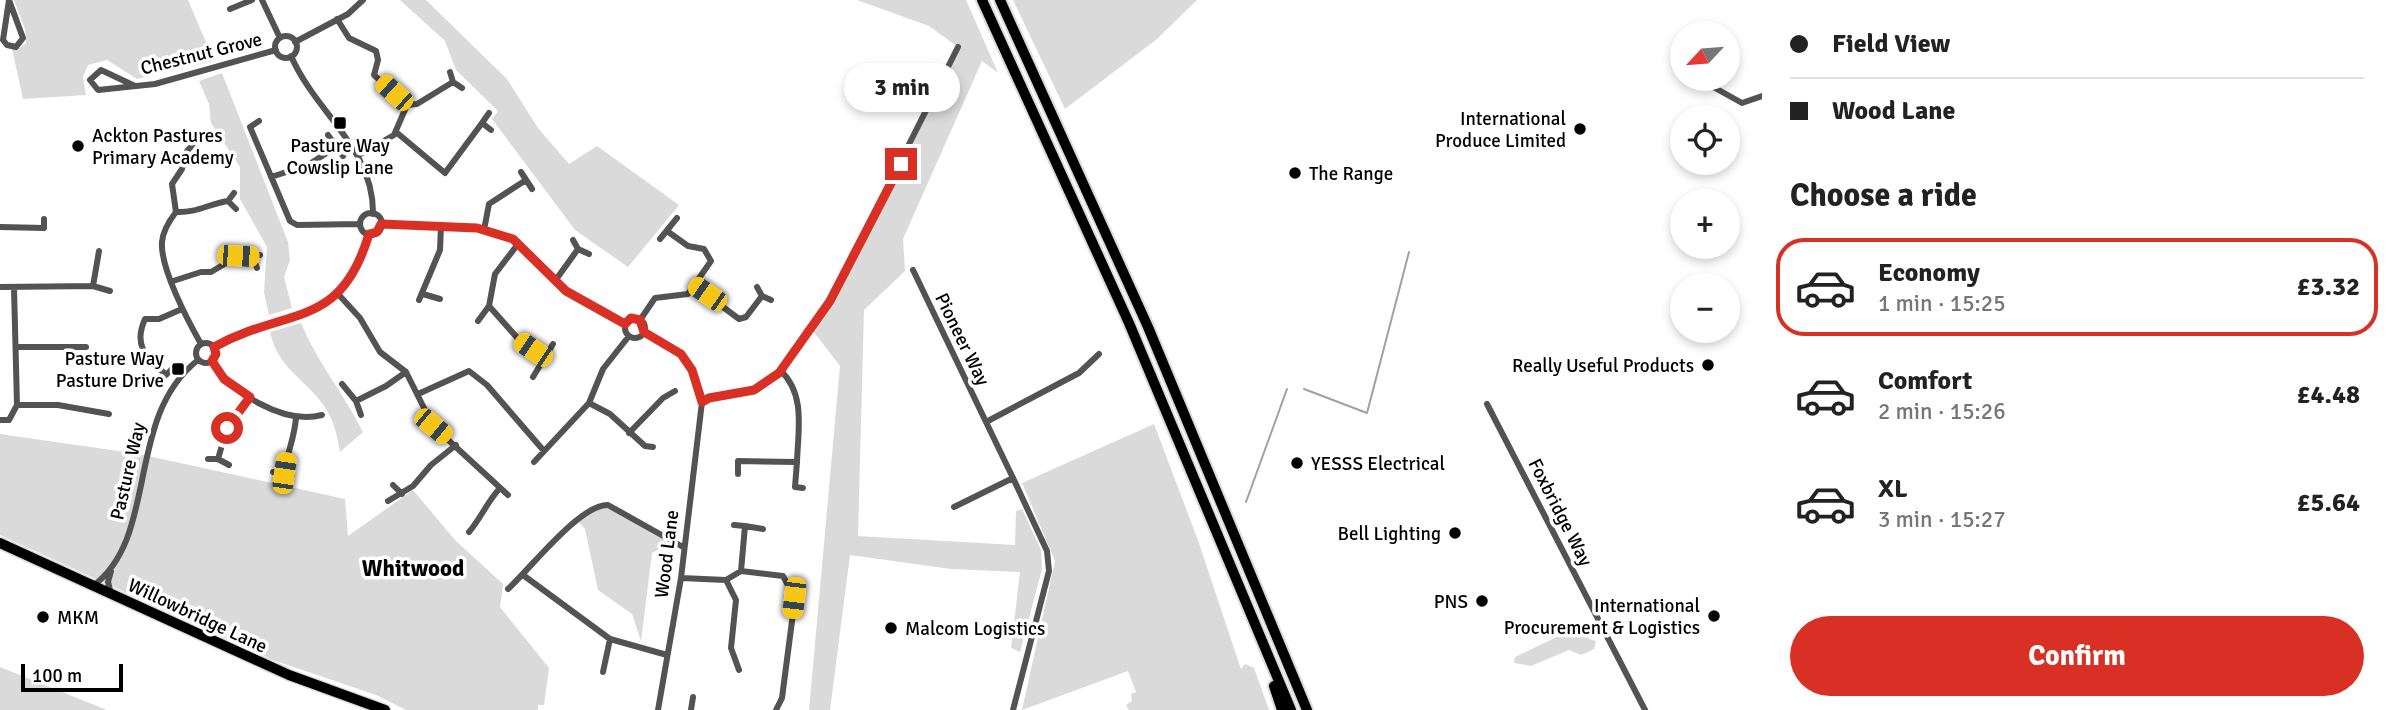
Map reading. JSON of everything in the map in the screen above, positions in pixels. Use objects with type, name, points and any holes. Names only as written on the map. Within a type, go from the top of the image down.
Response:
[{"type":"highway","points":[[982,0],[1129,323],[1291,710]]},
{"type":"highway","points":[[1000,0],[1159,353],[1308,710]]},
{"type":"highway","points":[[1242,589],[1282,710]]},
{"type":"main road","name":"Willowbridge Lane","points":[[0,543],[289,675],[385,710]]},
{"type":"street","points":[[9,0],[23,38],[16,47],[3,40],[9,0]]},
{"type":"street","points":[[234,5],[252,0]]},
{"type":"street","points":[[262,0],[280,38],[276,50],[282,57],[291,56],[295,52],[295,42],[290,37],[280,38]]},
{"type":"street","points":[[295,42],[357,8],[363,0]]},
{"type":"street","points":[[337,19],[349,38],[376,51],[378,60],[374,75],[407,105],[418,104],[453,82]]},
{"type":"street","points":[[702,402],[709,398],[754,390],[780,370],[830,301],[958,47]]},
{"type":"street","name":"Chestnut Grove","points":[[135,86],[102,70],[90,80],[98,90],[135,86],[194,75],[276,50]]},
{"type":"street","points":[[291,56],[313,98],[359,155],[373,188],[373,214],[381,224]]},
{"type":"street","points":[[450,72],[453,82],[462,88]]},
{"type":"street","points":[[1720,91],[1742,103],[1762,96]]},
{"type":"street","points":[[359,155],[396,132],[407,105]]},
{"type":"street","points":[[396,132],[443,175],[489,113]]},
{"type":"street","points":[[259,121],[250,127],[290,221],[297,225],[360,224],[369,234]]},
{"type":"street","points":[[482,123],[491,130]]},
{"type":"street","points":[[201,135],[187,150],[182,169],[172,184],[176,212],[166,226],[162,241],[162,255],[182,309],[201,344]]},
{"type":"street","points":[[328,135],[342,156]]},
{"type":"street","points":[[271,177],[308,165],[336,147]]},
{"type":"street","points":[[521,172],[532,189]]},
{"type":"street","points":[[484,230],[489,204],[526,180]]},
{"type":"street","points":[[176,212],[194,213],[214,203],[228,201],[234,193]]},
{"type":"street","points":[[228,201],[236,209]]},
{"type":"street","points":[[360,224],[364,216],[373,214]]},
{"type":"street","points":[[660,239],[677,218]]},
{"type":"street","points":[[0,227],[44,229],[44,219]]},
{"type":"street","points":[[381,224],[441,225],[484,230],[513,239],[566,291],[625,324],[629,336]]},
{"type":"street","points":[[369,234],[377,232],[381,224]]},
{"type":"street","points":[[440,299],[421,297],[440,250],[441,225]]},
{"type":"street","points":[[640,320],[655,298],[685,296],[709,266],[708,253],[688,246],[667,231]]},
{"type":"street","points":[[214,347],[249,330],[310,312],[339,295],[352,279],[369,234]]},
{"type":"street","points":[[573,240],[578,249],[589,254]]},
{"type":"street","points":[[478,321],[489,306],[495,274],[518,244]]},
{"type":"street","points":[[555,281],[578,249]]},
{"type":"street","points":[[93,286],[100,250]]},
{"type":"street","points":[[173,281],[201,272],[211,272],[238,256],[257,256],[257,268]]},
{"type":"street","name":"Pioneer Way","points":[[913,270],[1047,551],[1049,571],[1013,710]]},
{"type":"street","points":[[0,287],[93,286],[110,291]]},
{"type":"street","points":[[695,286],[739,319],[746,317],[762,296]]},
{"type":"street","points":[[757,287],[762,296],[771,300]]},
{"type":"street","points":[[0,420],[9,420],[17,405],[15,288]]},
{"type":"street","points":[[339,295],[360,318],[380,352],[406,372],[430,422],[508,495]]},
{"type":"street","points":[[489,306],[521,342],[546,359]]},
{"type":"street","points":[[175,366],[166,375],[146,358],[140,335],[144,322],[149,317],[159,319],[182,309]]},
{"type":"street","points":[[139,313],[144,322]]},
{"type":"street","points":[[625,324],[631,318],[640,320]]},
{"type":"street","points":[[629,336],[637,338],[644,332],[640,320]]},
{"type":"street","name":"Wood Lane","points":[[644,332],[681,354],[692,370],[702,402],[681,578],[658,710]]},
{"type":"street","points":[[534,462],[589,403],[603,369],[629,336]]},
{"type":"street","points":[[208,343],[214,347],[216,354],[212,361],[204,363],[198,360],[196,351],[201,344],[208,343]]},
{"type":"street","points":[[533,377],[554,344]]},
{"type":"street","points":[[16,347],[87,348]]},
{"type":"street","points":[[986,422],[1079,373],[1099,354]]},
{"type":"street","points":[[137,361],[146,358]]},
{"type":"street","name":"Pasture Way","points":[[93,586],[104,577],[127,537],[141,491],[155,419],[176,382],[198,360]]},
{"type":"street","points":[[212,361],[224,379],[250,397],[296,417],[321,415]]},
{"type":"street","points":[[418,394],[469,370],[487,385],[544,450]]},
{"type":"street","points":[[780,370],[789,380],[799,405],[795,487],[803,488]]},
{"type":"street","points":[[356,401],[406,372]]},
{"type":"street","points":[[342,384],[356,401],[361,415]]},
{"type":"street","points":[[629,433],[663,398],[675,391]]},
{"type":"street","points":[[218,459],[227,428],[250,397]]},
{"type":"street","points":[[589,403],[610,414],[645,446],[653,447]]},
{"type":"street","name":"Foxbridge Way","points":[[1487,404],[1645,710]]},
{"type":"street","points":[[17,405],[58,405],[110,414]]},
{"type":"street","points":[[273,472],[288,474],[287,454],[295,435],[296,417]]},
{"type":"street","points":[[388,501],[413,486],[431,465],[456,445]]},
{"type":"street","points":[[208,459],[218,459],[229,465]]},
{"type":"street","points":[[738,474],[738,461],[797,462]]},
{"type":"street","points":[[954,507],[1013,478]]},
{"type":"street","points":[[393,485],[402,494]]},
{"type":"street","points":[[469,532],[482,516],[487,502],[500,488]]},
{"type":"street","points":[[508,589],[580,517],[596,505],[608,505],[683,547]]},
{"type":"street","points":[[734,525],[763,529]]},
{"type":"street","points":[[740,571],[745,526]]},
{"type":"street","name":"Pasture Way","points":[[111,594],[108,582],[115,559]]},
{"type":"street","points":[[681,578],[726,580],[740,571],[783,576],[792,589],[794,598],[782,698],[776,710]]},
{"type":"street","points":[[523,575],[610,639],[667,655]]},
{"type":"street","points":[[726,580],[736,600],[731,648],[739,670]]},
{"type":"street","points":[[603,672],[610,639]]},
{"type":"street","points":[[691,710],[693,697]]},
{"type":"shaded area","points":[[14,0],[188,0],[214,61],[137,79],[107,60],[88,65],[83,77],[86,95],[23,99],[12,49],[20,48],[26,43],[25,29]]},
{"type":"shaded area","points":[[400,0],[426,0],[507,79],[538,128],[569,164],[597,146],[679,205],[628,267],[575,230],[492,119],[498,111],[456,70],[445,41]]},
{"type":"shaded area","points":[[857,0],[966,0],[998,73],[982,61],[903,239],[905,271],[864,310],[858,536],[1015,545],[1016,511],[1022,509],[1041,550],[1042,569],[1020,652],[1011,648],[1020,572],[951,569],[850,555],[830,710],[809,710],[840,366],[813,331],[958,47],[929,26]]},
{"type":"shaded area","points":[[1013,0],[1197,0],[1157,39],[1065,109]]},
{"type":"shaded area","points":[[222,73],[288,242],[290,260],[284,277],[292,308],[269,315],[264,292],[267,247],[240,199],[240,167],[211,123],[209,104],[199,81]]},
{"type":"shaded area","points":[[301,323],[363,432],[340,452],[335,428],[327,411],[317,396],[279,355],[270,332]]},
{"type":"shaded area","points":[[1154,424],[1199,543],[1241,669],[1245,664],[1254,668],[1269,710],[1129,710],[1126,705],[1132,701],[1131,694],[1136,692],[1128,671],[1022,710],[1055,561],[1022,483]]},
{"type":"shaded area","points":[[0,434],[139,454],[345,499],[348,536],[413,490],[455,540],[503,584],[500,607],[549,668],[544,705],[538,705],[538,710],[406,710],[376,695],[273,660],[0,535]]},
{"type":"shaded area","points":[[602,505],[673,542],[652,553],[641,641],[632,614],[598,590],[585,529],[577,520]]},
{"type":"shaded area","points":[[1579,626],[1589,639],[1596,641],[1594,649],[1581,655],[1569,650],[1531,666],[1514,663],[1515,657]]},
{"type":"shaded area","points":[[0,667],[107,710],[0,710]]},
{"type":"waterway","points":[[1304,389],[1367,413],[1409,252]]},
{"type":"waterway","points":[[1246,502],[1287,389]]},
{"type":"place","name":"Pasture Way Cowslip Lane","points":[[340,123]]},
{"type":"place","name":"International Produce Limited","points":[[1580,129]]},
{"type":"place","name":"Ackton Pastures Primary Academy","points":[[78,146]]},
{"type":"place","name":"The Range","points":[[1295,173]]},
{"type":"place","name":"Really Useful Products","points":[[1708,365]]},
{"type":"place","name":"Pasture Way Pasture Drive","points":[[178,369]]},
{"type":"place","name":"YESSS Electrical","points":[[1297,463]]},
{"type":"place","name":"Bell Lighting","points":[[1455,533]]},
{"type":"place","name":"PNS","points":[[1482,601]]},
{"type":"place","name":"International Procurement & Logistics","points":[[1714,616]]},
{"type":"place","name":"MKM","points":[[43,617]]},
{"type":"place","name":"Malcom Logistics","points":[[891,628]]},
{"type":"district","name":"Whitwood","points":[[413,568]]},
{"type":"route","points":[[227,428],[250,397],[218,372],[212,361],[216,354],[214,347],[238,334],[268,323],[310,312],[338,296],[352,279],[369,234],[380,230],[381,224],[477,228],[513,239],[566,291],[625,324],[631,318],[638,318],[643,322],[644,332],[681,354],[692,370],[702,402],[704,399],[754,390],[779,373],[830,301],[901,164]]}]
